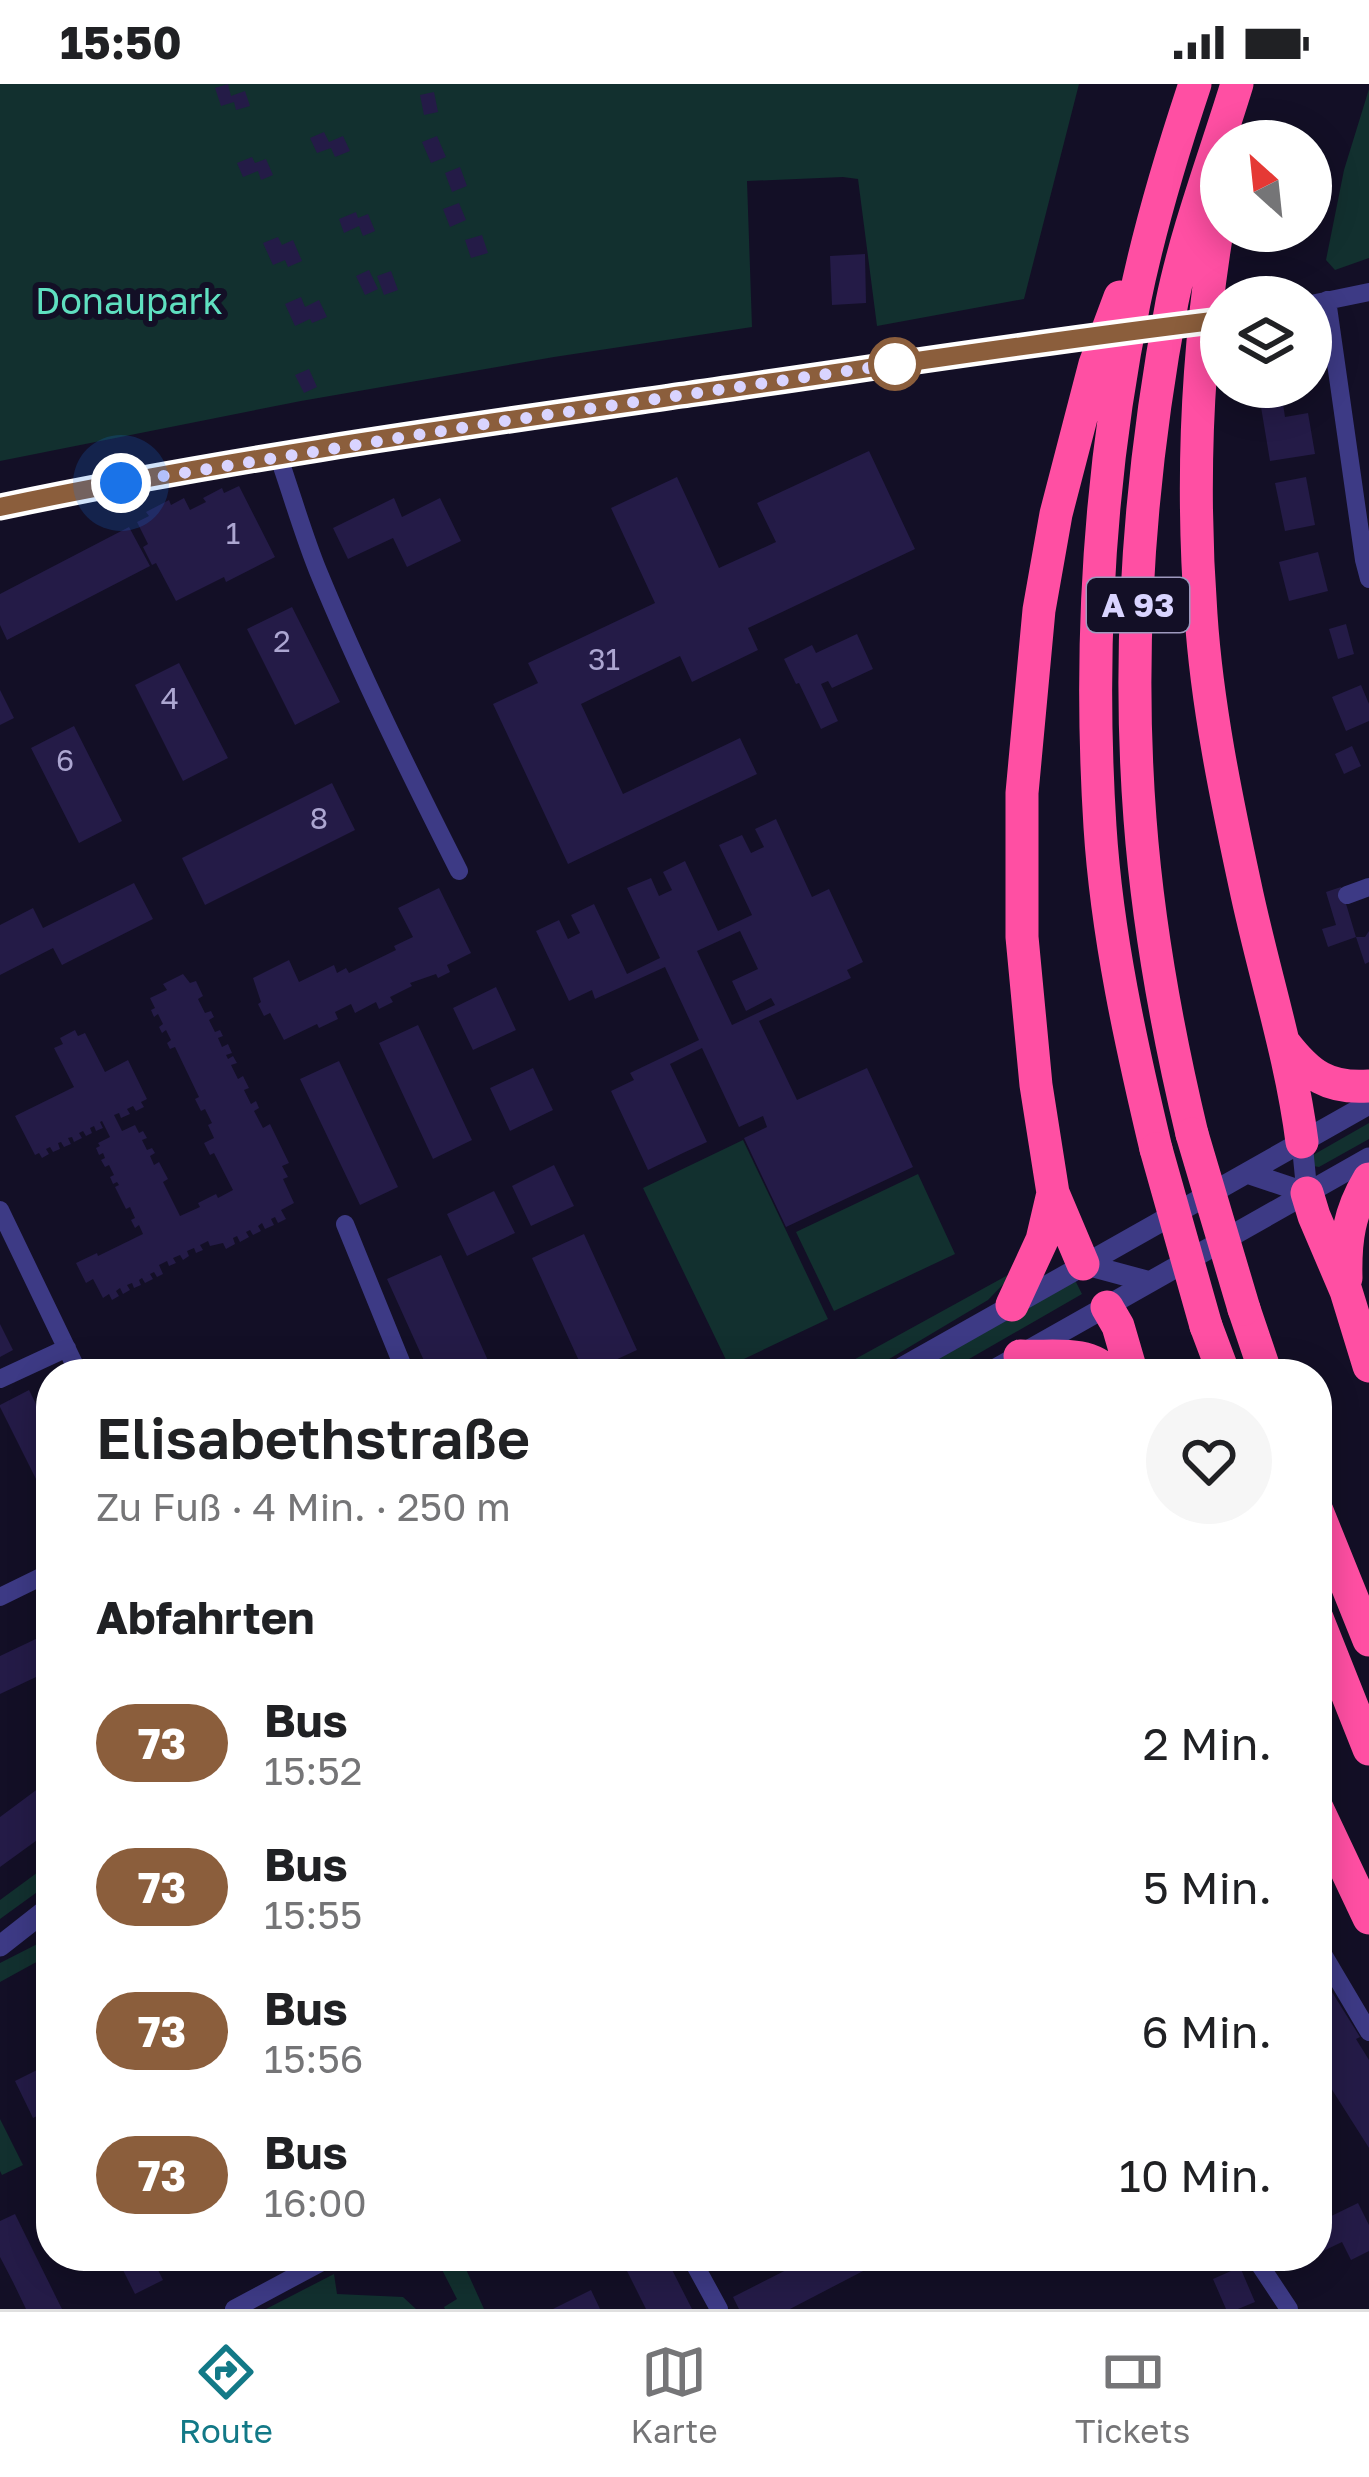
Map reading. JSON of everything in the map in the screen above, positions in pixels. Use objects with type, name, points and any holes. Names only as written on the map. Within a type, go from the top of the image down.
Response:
[{"type":"highway","name":"A 93","points":[[1195,84],[1147,248],[1126,346],[1105,500],[1097,606],[1097,738],[1100,830],[1134,1057],[1218,1359]]},
{"type":"highway","name":"A 93","points":[[1238,84],[1173,298],[1144,496],[1135,724],[1148,899],[1173,1056],[1261,1359]]},
{"type":"highway","points":[[1241,120],[1250,84]]},
{"type":"highway","points":[[1083,1264],[1053,1192],[1036,1085],[1022,937],[1022,793],[1042,591],[1056,514],[1077,425],[1113,312],[1147,248]]},
{"type":"highway","points":[[1214,252],[1200,363],[1196,470],[1201,620],[1240,863],[1284,1042],[1302,1142]]},
{"type":"highway","points":[[1284,1042],[1320,1078],[1338,1085],[1369,1086]]},
{"type":"highway","points":[[1346,1292],[1347,1229],[1369,1179]]},
{"type":"highway","points":[[1012,1305],[1042,1240],[1053,1192]]},
{"type":"highway","points":[[1307,1193],[1369,1366]]},
{"type":"highway","points":[[1107,1307],[1128,1359]]},
{"type":"highway","points":[[1020,1355],[1088,1359]]},
{"type":"highway","points":[[1332,1548],[1369,1640]]},
{"type":"highway","points":[[1332,1656],[1369,1748]]},
{"type":"highway","points":[[1332,1840],[1369,1918]]},
{"type":"street","points":[[1332,299],[1369,292]]},
{"type":"street","points":[[0,507],[485,424],[1060,339]]},
{"type":"street","points":[[1332,374],[1367,566]]},
{"type":"street","points":[[279,458],[334,609],[458,871]]},
{"type":"street","points":[[1347,895],[1369,887]]},
{"type":"street","points":[[917,1359],[1369,1104]]},
{"type":"street","points":[[1302,1142],[1307,1193]]},
{"type":"street","points":[[1013,1359],[1369,1158]]},
{"type":"street","points":[[1247,1173],[1307,1193]]},
{"type":"street","points":[[0,1210],[72,1359]]},
{"type":"street","points":[[345,1224],[400,1359]]},
{"type":"street","points":[[1083,1264],[1150,1282]]},
{"type":"street","points":[[1083,1264],[1107,1307]]},
{"type":"street","points":[[43,1359],[67,1348]]},
{"type":"street","points":[[0,1379],[36,1362]]},
{"type":"street","points":[[0,1597],[36,1579]]},
{"type":"street","points":[[0,1949],[36,1919]]},
{"type":"street","points":[[0,1949],[36,1932]]},
{"type":"street","points":[[1332,1969],[1369,2032]]},
{"type":"street","points":[[234,2309],[305,2271]]},
{"type":"street","points":[[698,2271],[719,2309]]},
{"type":"street","points":[[1264,2271],[1289,2309]]},
{"type":"green space","name":"Donaupark","points":[[0,84],[1079,84],[1024,299],[877,326],[858,179],[747,181],[752,327],[301,401],[0,461]]},
{"type":"green space","points":[[1369,89],[1369,258],[1335,270],[1326,260],[1332,252],[1344,170]]},
{"type":"green space","points":[[1369,1123],[1369,1139],[1313,1166],[1313,1155]]},
{"type":"green space","points":[[743,1140],[828,1319],[744,1359],[726,1359],[643,1188]]},
{"type":"green space","points":[[918,1174],[955,1254],[834,1311],[796,1232]]},
{"type":"green space","points":[[1017,1270],[988,1300],[889,1359],[855,1359]]},
{"type":"green space","points":[[1075,1280],[1082,1294],[969,1359],[936,1359]]},
{"type":"green space","points":[[36,1874],[36,1893],[0,1919],[0,1900]]},
{"type":"green space","points":[[36,1945],[36,1962],[0,1982],[0,1963]]},
{"type":"green space","points":[[0,2119],[23,2165],[2,2175],[0,2171]]},
{"type":"green space","points":[[443,2271],[467,2271],[484,2309],[445,2309],[457,2299]]},
{"type":"green space","points":[[334,2274],[337,2294],[403,2297],[416,2309],[266,2309]]},
{"type":"building","points":[[228,84],[231,96],[245,91],[250,106],[236,110],[234,102],[221,106],[215,88]]},
{"type":"building","points":[[434,92],[438,112],[424,115],[420,95]]},
{"type":"building","points":[[324,132],[329,142],[343,136],[350,151],[335,157],[331,148],[317,153],[310,138]]},
{"type":"building","points":[[437,136],[446,157],[431,163],[422,142]]},
{"type":"building","points":[[252,157],[255,163],[266,159],[273,175],[261,180],[258,171],[243,177],[237,163]]},
{"type":"building","points":[[460,167],[467,186],[452,192],[445,173]]},
{"type":"building","points":[[459,203],[466,220],[450,227],[443,209]]},
{"type":"building","points":[[356,212],[358,218],[368,214],[375,231],[363,236],[359,226],[344,233],[339,219]]},
{"type":"building","points":[[482,235],[488,253],[471,258],[465,240]]},
{"type":"building","points":[[278,237],[282,245],[293,240],[302,261],[288,267],[285,260],[273,265],[263,243]]},
{"type":"building","points":[[865,254],[866,303],[832,305],[830,256]]},
{"type":"building","points":[[369,270],[378,289],[365,295],[356,276]]},
{"type":"building","points":[[391,271],[398,290],[384,295],[377,276]]},
{"type":"building","points":[[301,297],[305,307],[319,300],[327,317],[295,326],[285,304]]},
{"type":"building","points":[[309,369],[317,387],[304,393],[295,375]]},
{"type":"building","points":[[1261,408],[1284,408],[1285,417],[1308,413],[1315,454],[1270,461]]},
{"type":"building","points":[[869,451],[915,549],[748,628],[758,650],[692,682],[680,656],[581,704],[623,794],[740,738],[757,774],[568,864],[493,704],[538,683],[528,663],[655,603],[611,508],[677,477],[719,568],[776,542],[757,503]]},
{"type":"building","points":[[1306,477],[1315,525],[1285,531],[1275,483]]},
{"type":"building","points":[[239,486],[275,557],[176,601],[143,547],[148,544],[137,522],[169,500],[171,505],[184,498],[190,510],[222,488],[224,493]]},
{"type":"building","points":[[394,498],[402,517],[440,498],[461,541],[407,567],[393,538],[348,559],[333,528]]},
{"type":"building","points":[[129,527],[150,566],[7,640],[0,625],[0,594]]},
{"type":"building","points":[[1318,552],[1328,591],[1289,601],[1279,562]]},
{"type":"building","points":[[292,607],[340,702],[295,725],[247,629]]},
{"type":"building","points":[[1346,624],[1354,654],[1338,659],[1329,629]]},
{"type":"building","points":[[857,634],[873,669],[832,688],[828,681],[821,684],[838,721],[821,729],[784,659],[812,645],[816,653]]},
{"type":"building","points":[[179,663],[228,758],[183,781],[135,685]]},
{"type":"building","points":[[1361,685],[1369,704],[1369,721],[1346,731],[1332,697]]},
{"type":"building","points":[[0,690],[14,718],[0,725]]},
{"type":"building","points":[[74,726],[122,821],[79,843],[31,748]]},
{"type":"building","points":[[1352,746],[1361,766],[1344,774],[1335,754]]},
{"type":"building","points":[[332,783],[355,830],[205,905],[182,858]]},
{"type":"building","points":[[776,819],[812,897],[829,889],[863,962],[847,970],[851,978],[759,1021],[797,1100],[867,1068],[913,1167],[786,1227],[744,1138],[767,1127],[763,1116],[739,1127],[702,1048],[670,1064],[707,1142],[648,1170],[611,1091],[634,1080],[630,1073],[699,1040],[665,967],[595,999],[592,990],[569,1001],[536,931],[559,920],[568,939],[580,933],[571,915],[594,904],[627,974],[660,958],[627,888],[651,878],[659,896],[672,890],[663,872],[685,861],[718,931],[752,915],[719,845],[742,835],[751,853],[764,847],[755,829]],"holes":[[[740,931],[758,969],[732,981],[746,1011],[771,998],[775,1005],[732,1025],[697,951]]]},
{"type":"building","points":[[134,883],[153,919],[62,965],[53,948],[0,975],[0,925],[33,908],[43,928]]},
{"type":"building","points":[[1341,887],[1356,937],[1328,947],[1322,929],[1336,925],[1326,892]]},
{"type":"building","points":[[439,888],[471,953],[447,965],[450,972],[438,978],[436,974],[410,983],[412,986],[390,997],[393,1002],[379,1009],[376,1002],[355,1013],[351,1004],[335,1012],[338,1019],[284,1040],[270,1013],[264,1016],[258,1004],[253,978],[289,960],[299,982],[334,965],[337,973],[346,968],[349,973],[413,937],[398,908]]},
{"type":"building","points":[[1369,931],[1369,962],[1365,964],[1356,937],[1365,937]]},
{"type":"building","points":[[183,974],[190,983],[196,981],[203,996],[198,999],[205,1013],[211,1011],[214,1017],[209,1020],[215,1032],[220,1030],[223,1036],[218,1038],[222,1047],[228,1044],[232,1053],[226,1055],[228,1059],[233,1056],[237,1063],[231,1065],[238,1079],[243,1076],[251,1104],[256,1101],[259,1108],[254,1111],[263,1128],[270,1124],[289,1163],[282,1166],[288,1177],[283,1179],[294,1203],[281,1210],[286,1219],[278,1223],[275,1217],[271,1219],[274,1225],[265,1229],[262,1223],[261,1231],[246,1232],[249,1237],[240,1242],[237,1236],[233,1238],[235,1244],[226,1249],[223,1243],[210,1246],[208,1241],[200,1245],[203,1250],[187,1251],[189,1256],[183,1260],[180,1255],[173,1258],[176,1263],[159,1265],[163,1274],[157,1277],[154,1272],[150,1274],[153,1279],[145,1283],[142,1278],[134,1288],[132,1283],[127,1285],[130,1290],[123,1294],[120,1288],[119,1296],[112,1300],[109,1294],[103,1298],[93,1279],[86,1283],[76,1263],[143,1234],[139,1225],[135,1228],[130,1207],[126,1209],[115,1187],[119,1185],[113,1184],[110,1177],[114,1175],[96,1148],[110,1137],[102,1121],[103,1128],[96,1131],[94,1126],[86,1136],[83,1131],[79,1133],[82,1138],[74,1142],[68,1138],[71,1144],[58,1143],[60,1149],[46,1149],[49,1154],[42,1158],[35,1155],[15,1116],[74,1087],[54,1048],[63,1044],[60,1038],[75,1030],[78,1036],[85,1033],[105,1072],[128,1060],[147,1099],[136,1111],[133,1106],[127,1109],[130,1114],[114,1115],[122,1131],[135,1125],[139,1133],[143,1131],[147,1138],[142,1140],[155,1153],[150,1156],[154,1165],[159,1162],[168,1179],[163,1182],[180,1216],[216,1194],[218,1198],[233,1190],[204,1143],[214,1138],[208,1125],[212,1123],[195,1099],[199,1097],[175,1047],[170,1049],[167,1043],[171,1040],[166,1030],[162,1033],[159,1027],[163,1024],[158,1014],[154,1017],[151,1010],[155,1008],[150,998],[167,990],[163,984]]},
{"type":"building","points":[[496,987],[516,1030],[473,1050],[453,1008]]},
{"type":"building","points":[[418,1025],[472,1140],[433,1159],[379,1043]]},
{"type":"building","points":[[339,1061],[398,1187],[360,1205],[300,1079]]},
{"type":"building","points":[[533,1068],[553,1110],[510,1131],[490,1088]]},
{"type":"building","points":[[554,1165],[574,1206],[531,1226],[512,1186]]},
{"type":"building","points":[[494,1191],[515,1233],[467,1256],[447,1214]]},
{"type":"building","points":[[584,1234],[637,1350],[618,1359],[578,1359],[532,1258]]},
{"type":"building","points":[[441,1255],[487,1359],[423,1359],[387,1279]]},
{"type":"building","points":[[0,1324],[13,1350],[0,1357]]},
{"type":"building","points":[[29,1390],[36,1404],[36,1479],[0,1407]]},
{"type":"building","points":[[36,1639],[36,1677],[0,1694],[0,1656]]},
{"type":"building","points":[[36,1790],[36,1841],[0,1867],[0,1817]]},
{"type":"building","points":[[1332,1992],[1369,2060],[1369,2148],[1332,2090]]},
{"type":"building","points":[[36,2070],[36,2116],[33,2118],[15,2081]]},
{"type":"building","points":[[1358,2203],[1369,2225],[1369,2251],[1351,2260],[1342,2242],[1332,2247],[1332,2216]]},
{"type":"building","points":[[15,2214],[36,2256],[36,2271],[43,2271],[62,2309],[26,2309],[0,2257],[0,2221]]},
{"type":"building","points":[[124,2271],[158,2271],[163,2280],[135,2294]]},
{"type":"building","points":[[627,2271],[673,2271],[692,2309],[646,2309]]},
{"type":"building","points":[[784,2271],[863,2271],[790,2309],[739,2309],[733,2297]]},
{"type":"building","points":[[1242,2271],[1255,2302],[1226,2309],[1213,2279]]},
{"type":"building","points":[[591,2290],[600,2309],[553,2309]]},
{"type":"tunnel","points":[[1060,339],[1174,326]]},
{"type":"bus line","name":"73","points":[[0,507],[485,424],[1200,322]]},
{"type":"route","points":[[121,483],[895,364]]}]
